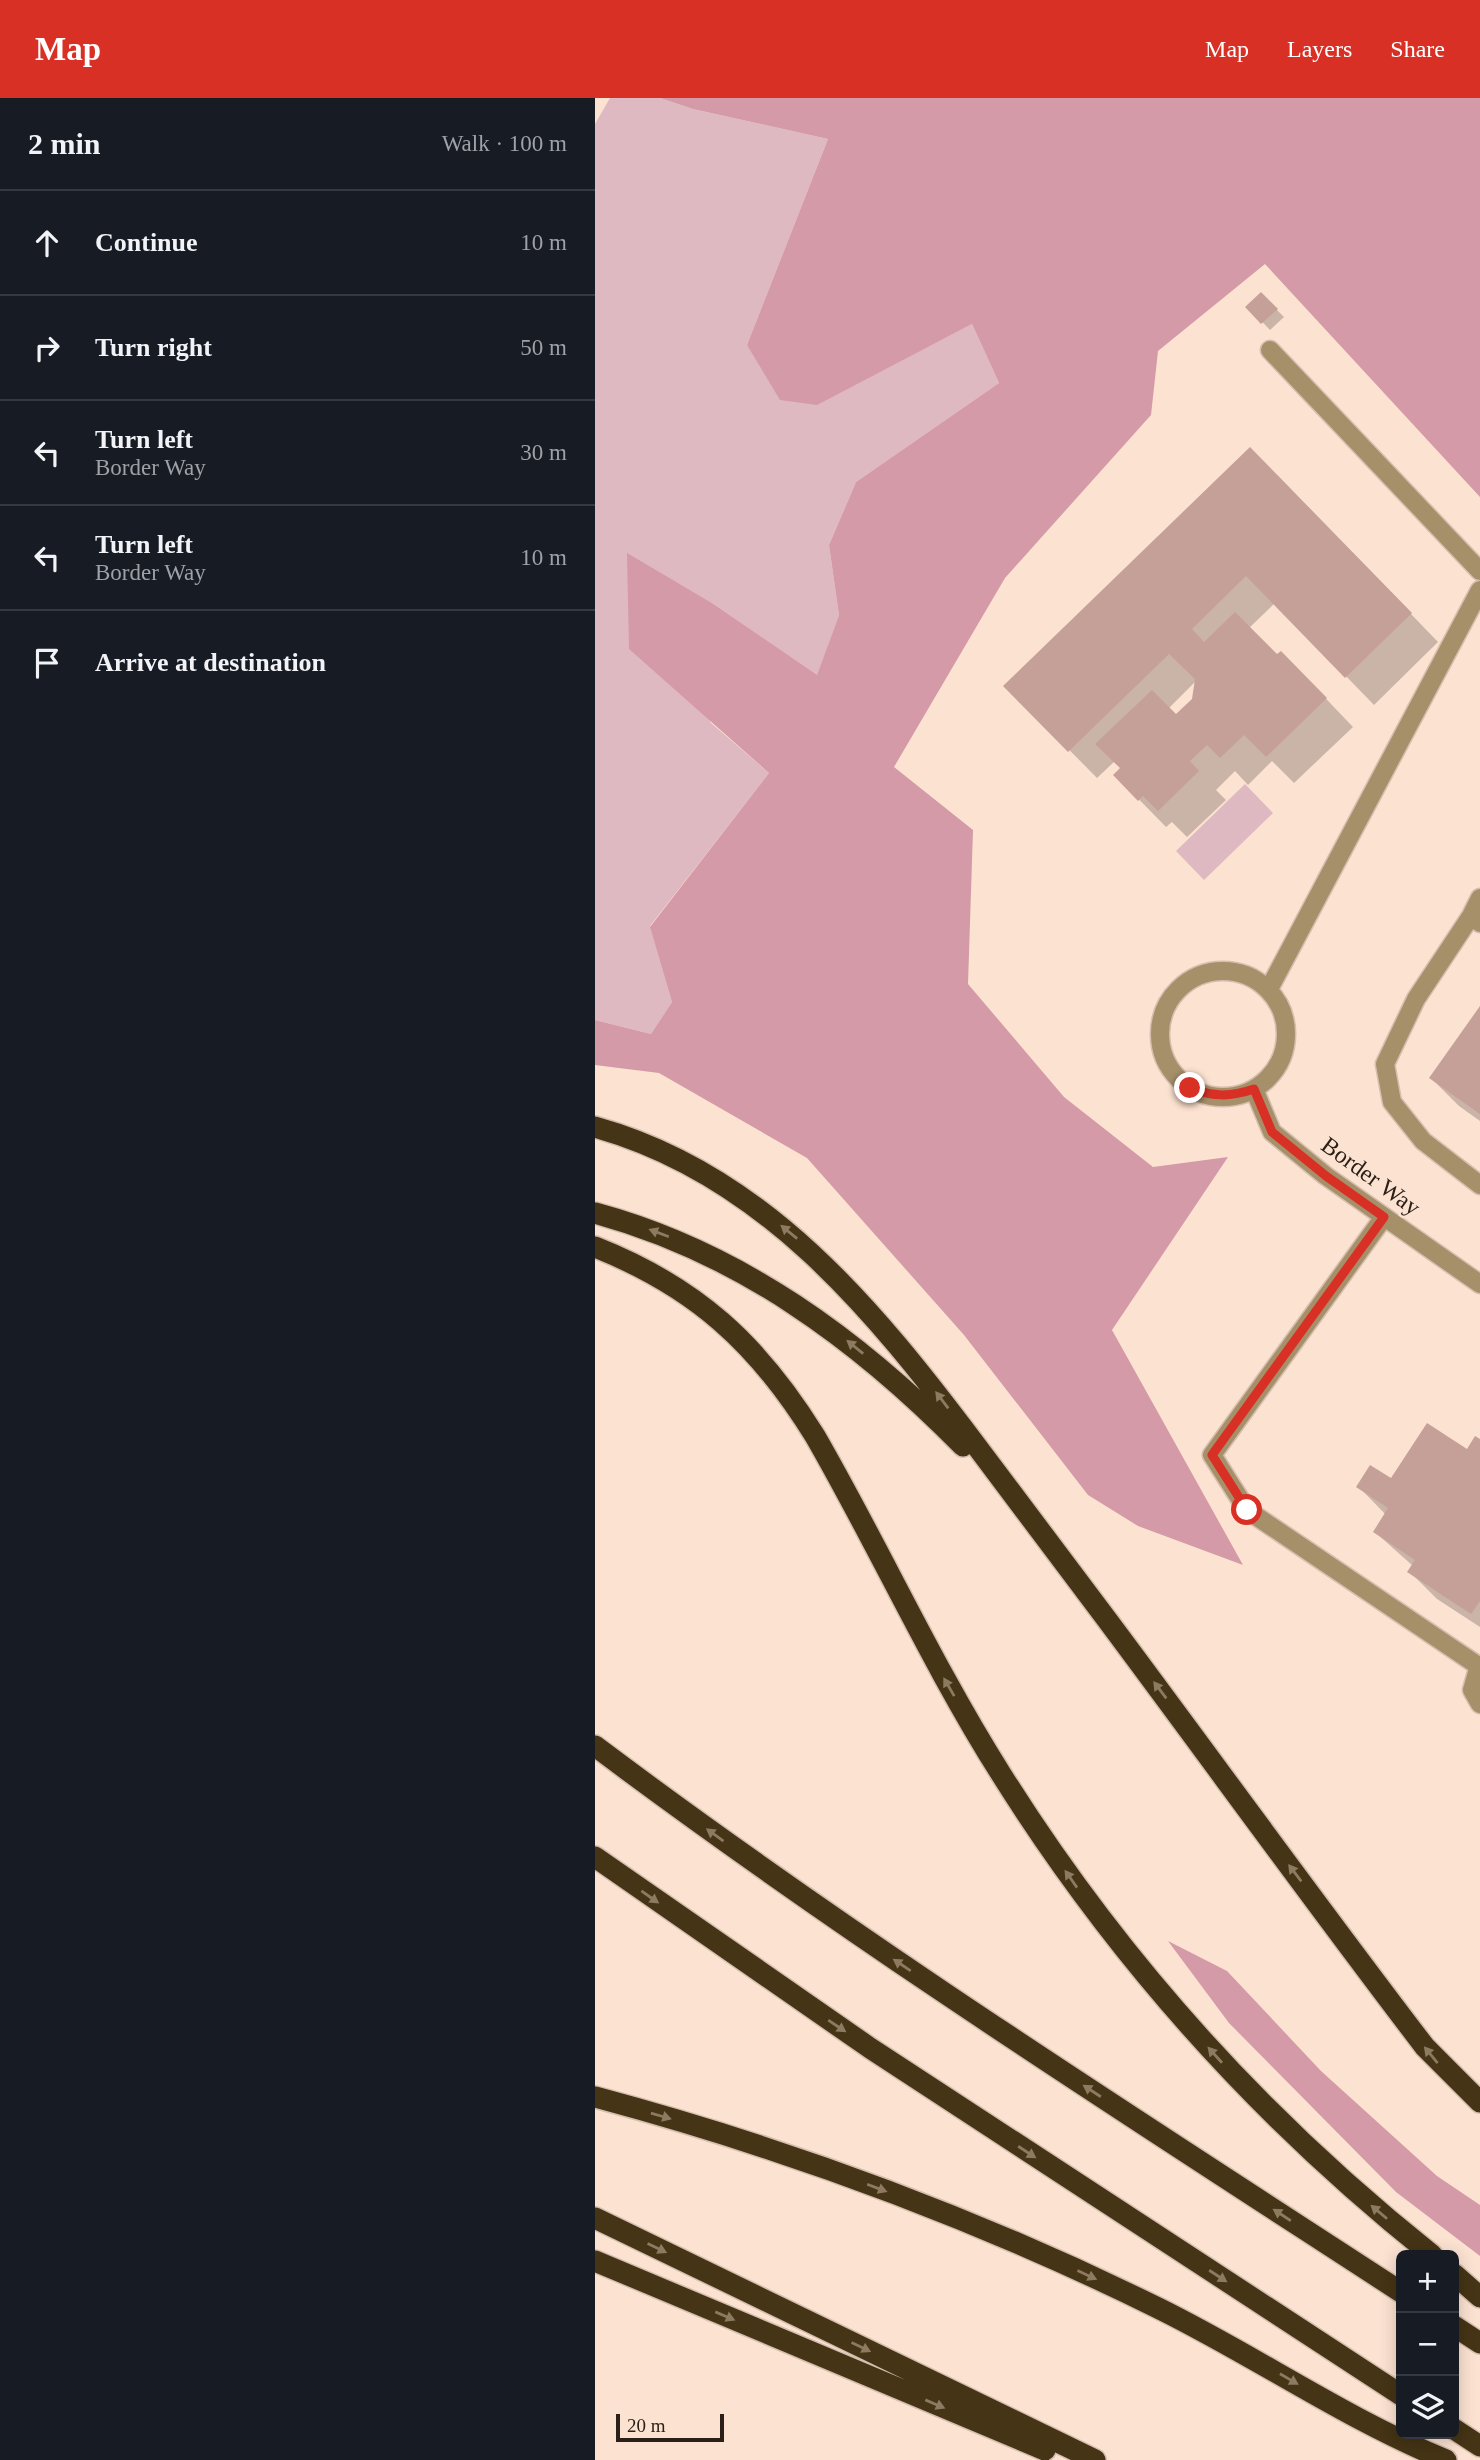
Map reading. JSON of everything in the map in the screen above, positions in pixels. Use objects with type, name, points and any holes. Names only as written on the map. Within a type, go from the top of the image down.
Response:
[{"type":"highway","points":[[595,1126],[632,1138],[702,1171],[769,1216],[815,1255],[898,1343],[1072,1572],[1408,2026],[1440,2066],[1480,2102]]},
{"type":"highway","points":[[595,1213],[653,1230],[712,1255],[783,1297],[848,1341],[912,1397],[975,1458],[1072,1572]]},
{"type":"highway","points":[[595,1247],[642,1267],[688,1293],[754,1351],[787,1392],[815,1436],[934,1660],[1000,1773],[1105,1924],[1197,2036],[1285,2129],[1333,2175],[1426,2250]]},
{"type":"highway","points":[[595,1746],[776,1879],[907,1969],[1396,2289]]},
{"type":"highway","points":[[595,1857],[870,2049],[1396,2392]]},
{"type":"highway","points":[[595,2097],[816,2165],[999,2236],[1160,2309],[1400,2441],[1446,2460]]},
{"type":"highway","points":[[595,2218],[1095,2460]]},
{"type":"highway","points":[[595,2261],[1068,2460]]},
{"type":"highway","points":[[1459,2278],[1480,2297]]},
{"type":"highway","points":[[1459,2329],[1480,2343]]},
{"type":"highway","points":[[1459,2432],[1480,2446]]},
{"type":"street","points":[[1270,350],[1480,571]]},
{"type":"street","points":[[1269,989],[1480,590]]},
{"type":"street","points":[[1480,898],[1475,919],[1416,999],[1385,1064],[1392,1102],[1423,1141],[1480,1185]]},
{"type":"street","points":[[1210,971],[1232,971],[1253,977],[1269,989],[1280,1005],[1286,1024],[1286,1043],[1280,1062],[1269,1078],[1254,1089],[1233,1096],[1211,1096],[1190,1088],[1174,1074],[1163,1055],[1159,1034],[1162,1012],[1173,993],[1190,979],[1210,971]]},
{"type":"street","name":"Border Way","points":[[1254,1089],[1272,1132],[1326,1176],[1480,1284]]},
{"type":"street","points":[[1384,1217],[1212,1455],[1247,1510],[1479,1668],[1472,1690],[1480,1704]]},
{"type":"shaded area","points":[[610,98],[660,98],[693,109],[828,139],[747,345],[817,404],[972,324],[999,383],[856,482],[829,545],[839,615],[817,676],[712,603],[627,554],[711,723],[769,773],[650,926],[672,1002],[651,1034],[595,1020],[595,124]]},
{"type":"shaded area","points":[[660,98],[1480,98],[1480,497],[1265,264],[1158,351],[1151,415],[1005,578],[894,767],[973,830],[968,984],[1064,1097],[1153,1167],[1228,1157],[1112,1330],[1243,1565],[1138,1526],[1088,1495],[964,1335],[807,1158],[659,1073],[595,1065],[595,1020],[651,1034],[672,1002],[650,927],[769,773],[629,649],[627,553],[712,603],[817,675],[839,615],[829,545],[856,482],[999,383],[972,324],[817,405],[780,400],[747,345],[828,139],[693,109]]},
{"type":"shaded area","points":[[1245,784],[1273,813],[1204,880],[1176,851]]},
{"type":"shaded area","points":[[1168,1941],[1227,1971],[1321,2071],[1437,2176],[1480,2205],[1480,2256],[1396,2192],[1229,2023]]},
{"type":"building","points":[[1261,292],[1278,309],[1261,324],[1245,307]]},
{"type":"building","points":[[1250,447],[1412,613],[1345,678],[1246,576],[1192,629],[1204,642],[1235,612],[1277,654],[1281,651],[1327,698],[1266,757],[1244,735],[1220,758],[1207,745],[1190,761],[1199,771],[1158,811],[1143,796],[1138,801],[1113,775],[1120,768],[1095,744],[1152,690],[1176,714],[1192,699],[1195,679],[1169,654],[1068,752],[1003,686]]},
{"type":"building","points":[[1480,1006],[1480,1114],[1429,1078]]},
{"type":"building","points":[[1427,1423],[1467,1449],[1475,1436],[1480,1439],[1480,1601],[1471,1614],[1407,1572],[1415,1560],[1373,1532],[1388,1508],[1356,1487],[1370,1465],[1391,1478]]},
{"type":"route","points":[[1190,1088],[1211,1096],[1233,1096],[1254,1089],[1272,1132],[1326,1176],[1384,1217],[1212,1455],[1247,1510]]}]
